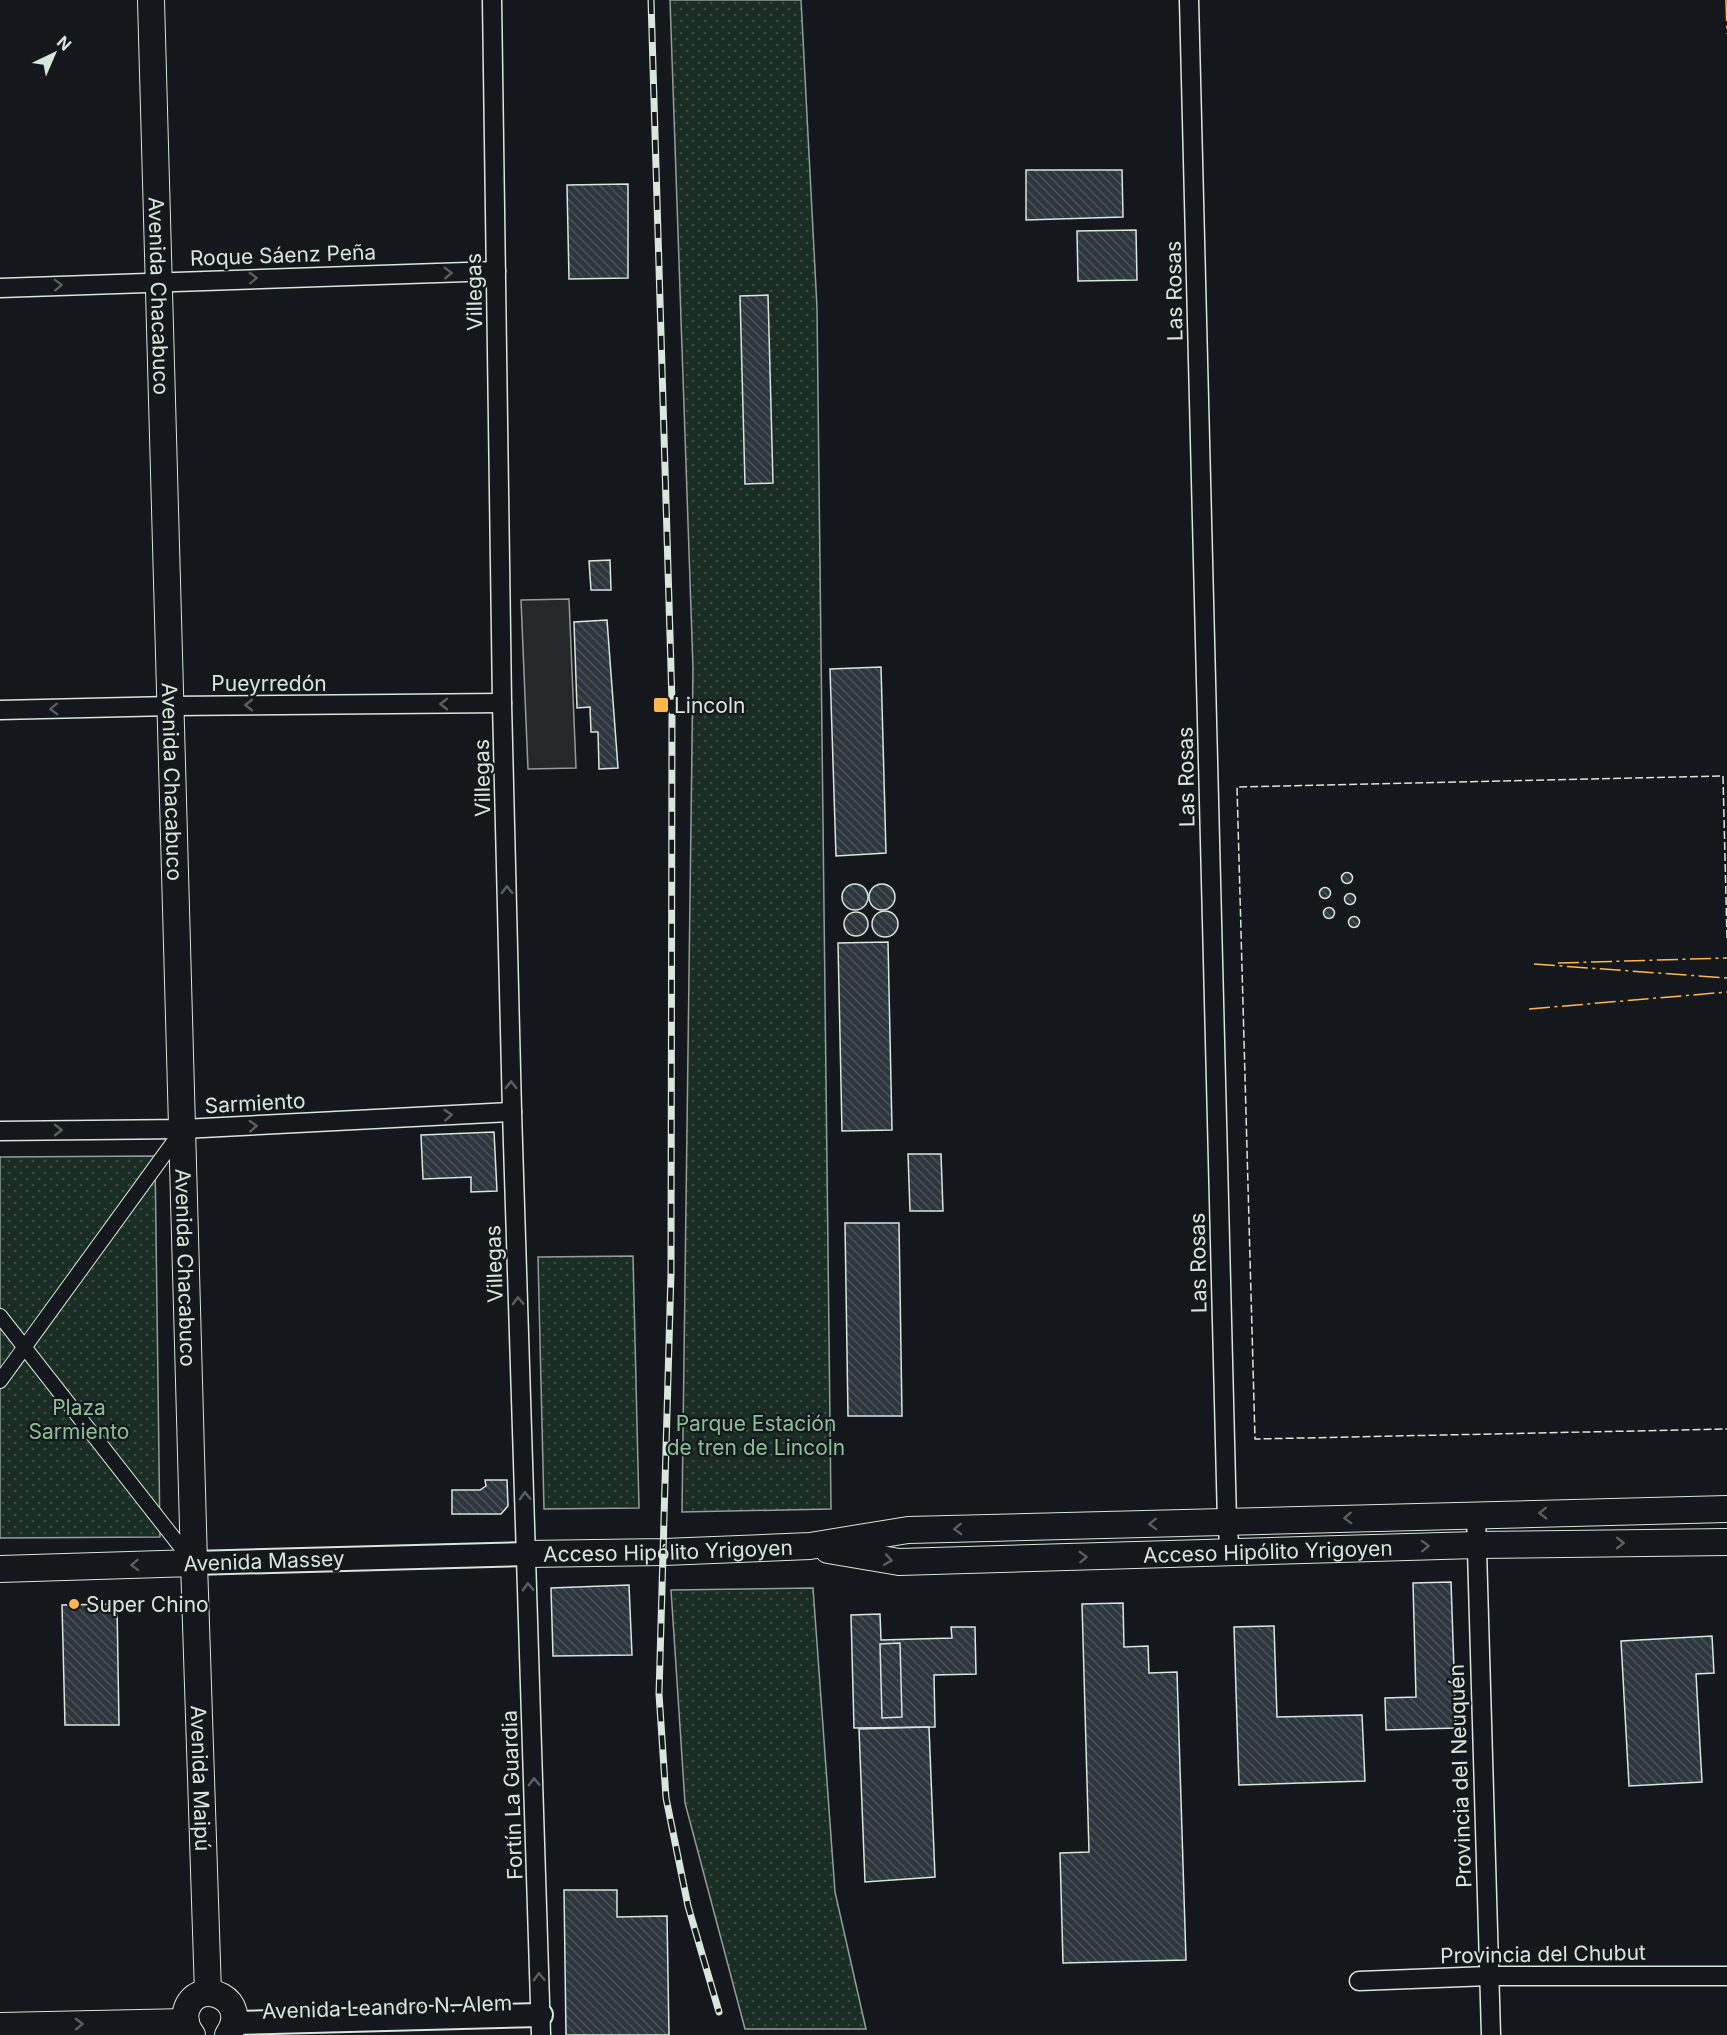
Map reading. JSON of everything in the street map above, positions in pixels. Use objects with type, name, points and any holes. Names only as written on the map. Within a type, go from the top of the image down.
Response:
[{"type":"main road","name":"Avenida Chacabuco","points":[[151,0],[194,1563]]},
{"type":"main road","name":"Acceso Hipólito Yrigoyen","points":[[527,1554],[810,1546],[908,1530],[1727,1509]]},
{"type":"main road","name":"Acceso Hipólito Yrigoyen","points":[[810,1546],[899,1562],[1476,1545],[1727,1542]]},
{"type":"main road","name":"Avenida Massey","points":[[0,1569],[194,1563]]},
{"type":"main road","name":"Avenida Maipú","points":[[194,1563],[208,1993]]},
{"type":"main road","points":[[0,2026],[189,2029],[186,2011],[189,2004],[195,1998],[208,1993],[218,1994],[231,2004],[232,2023]]},
{"type":"street","name":"Villegas","points":[[492,0],[502,704],[512,1112],[527,1554]]},
{"type":"street","name":"Las Rosas","points":[[1189,0],[1227,1522],[1230,1552]]},
{"type":"street","name":"Roque Sáenz Peña","points":[[0,288],[496,271]]},
{"type":"street","name":"Pueyrredón","points":[[0,711],[171,706],[502,704]]},
{"type":"street","name":"Sarmiento","points":[[0,1131],[183,1129],[512,1112]]},
{"type":"street","points":[[0,1381],[183,1129]]},
{"type":"street","points":[[0,1316],[194,1563]]},
{"type":"street","name":"Provincia del Neuquén","points":[[1476,1515],[1491,2035]]},
{"type":"street","name":"Avenida Massey","points":[[194,1563],[527,1554]]},
{"type":"street","name":"Fortín La Guardia","points":[[527,1554],[541,2018]]},
{"type":"street","name":"Provincia del Chubut","points":[[1359,1981],[1489,1976],[1727,1976]]},
{"type":"street","name":"Avenida Leandro N. Alem","points":[[232,2023],[541,2018]]},
{"type":"green space","name":"Parque Estación de tren de Lincoln","points":[[670,0],[801,0],[817,308],[831,1509],[682,1512],[693,668]]},
{"type":"green space","name":"Plaza Sarmiento","points":[[155,1156],[160,1537],[0,1538],[0,1157]]},
{"type":"green space","points":[[633,1256],[639,1508],[544,1509],[538,1257]]},
{"type":"green space","points":[[813,1588],[835,1892],[866,2029],[745,2029],[685,1803],[671,1590]]},
{"type":"shaded area","points":[[569,599],[576,768],[528,769],[521,600]]},
{"type":"building","points":[[1026,170],[1122,170],[1123,217],[1026,220]]},
{"type":"building","points":[[628,184],[628,278],[569,279],[567,185]]},
{"type":"building","points":[[1136,230],[1137,280],[1078,281],[1077,231]]},
{"type":"building","points":[[768,295],[773,483],[745,484],[740,296]]},
{"type":"building","points":[[610,560],[611,590],[591,590],[589,561]]},
{"type":"building","points":[[607,620],[618,768],[599,769],[598,732],[591,732],[590,707],[577,708],[574,622]]},
{"type":"building","points":[[881,667],[886,853],[836,856],[830,669]]},
{"type":"building","points":[[1347,872],[1353,878],[1347,884],[1341,878]]},
{"type":"building","points":[[855,884],[864,888],[868,897],[864,906],[855,910],[846,906],[842,897],[846,888]]},
{"type":"building","points":[[882,884],[891,888],[895,897],[891,906],[882,910],[873,906],[869,897],[873,888]]},
{"type":"building","points":[[1325,887],[1331,893],[1325,899],[1319,893]]},
{"type":"building","points":[[1350,893],[1356,899],[1350,905],[1344,899]]},
{"type":"building","points":[[1329,907],[1335,913],[1329,919],[1323,913]]},
{"type":"building","points":[[885,911],[894,915],[898,924],[894,933],[885,937],[876,933],[872,924],[876,915]]},
{"type":"building","points":[[856,912],[861,913],[867,919],[867,929],[861,935],[856,936],[851,935],[845,929],[844,924],[845,919],[851,913]]},
{"type":"building","points":[[1354,916],[1360,922],[1354,928],[1348,922]]},
{"type":"building","points":[[888,942],[892,1130],[842,1131],[838,943]]},
{"type":"building","points":[[494,1132],[497,1191],[471,1192],[471,1177],[423,1179],[421,1135]]},
{"type":"building","points":[[908,1154],[941,1154],[943,1211],[910,1211]]},
{"type":"building","points":[[845,1223],[899,1223],[902,1416],[848,1416]]},
{"type":"building","points":[[485,1480],[507,1480],[508,1506],[501,1514],[452,1514],[452,1490],[480,1490],[486,1486]]},
{"type":"building","points":[[1451,1582],[1456,1728],[1386,1730],[1385,1698],[1416,1697],[1413,1583]]},
{"type":"building","points":[[629,1585],[632,1655],[553,1656],[551,1588]]},
{"type":"building","points":[[1123,1603],[1124,1647],[1148,1646],[1149,1673],[1177,1672],[1186,1960],[1063,1963],[1060,1853],[1089,1852],[1082,1604]]},
{"type":"building","points":[[117,1604],[119,1725],[65,1725],[62,1605]]},
{"type":"building","points":[[880,1614],[881,1640],[952,1638],[951,1627],[975,1627],[976,1674],[934,1675],[935,1727],[854,1728],[851,1615]]},
{"type":"building","points":[[1274,1626],[1277,1717],[1362,1715],[1365,1781],[1239,1785],[1234,1627]]},
{"type":"building","points":[[1712,1636],[1714,1673],[1696,1674],[1702,1782],[1629,1786],[1621,1641]]},
{"type":"building","points":[[900,1643],[902,1717],[882,1718],[880,1644]]},
{"type":"building","points":[[929,1727],[935,1877],[865,1882],[859,1729]]},
{"type":"building","points":[[564,1890],[617,1890],[617,1917],[667,1916],[669,2035],[566,2035]]},
{"type":"railway","points":[[651,0],[672,702],[671,1273],[659,1694],[666,1798],[688,1906],[719,2012]]},
{"type":"fence","points":[[1727,938],[1723,776],[1237,787],[1255,1439],[1727,1429]]},
{"type":"power","points":[[1726,0],[1727,34]]},
{"type":"power","points":[[1558,963],[1727,958]]},
{"type":"power","points":[[1534,964],[1727,978]]},
{"type":"power","points":[[1529,1009],[1727,992]]},
{"type":"place","name":"Lincoln","points":[[661,705]]},
{"type":"place","name":"Super Chino","points":[[74,1604]]}]
